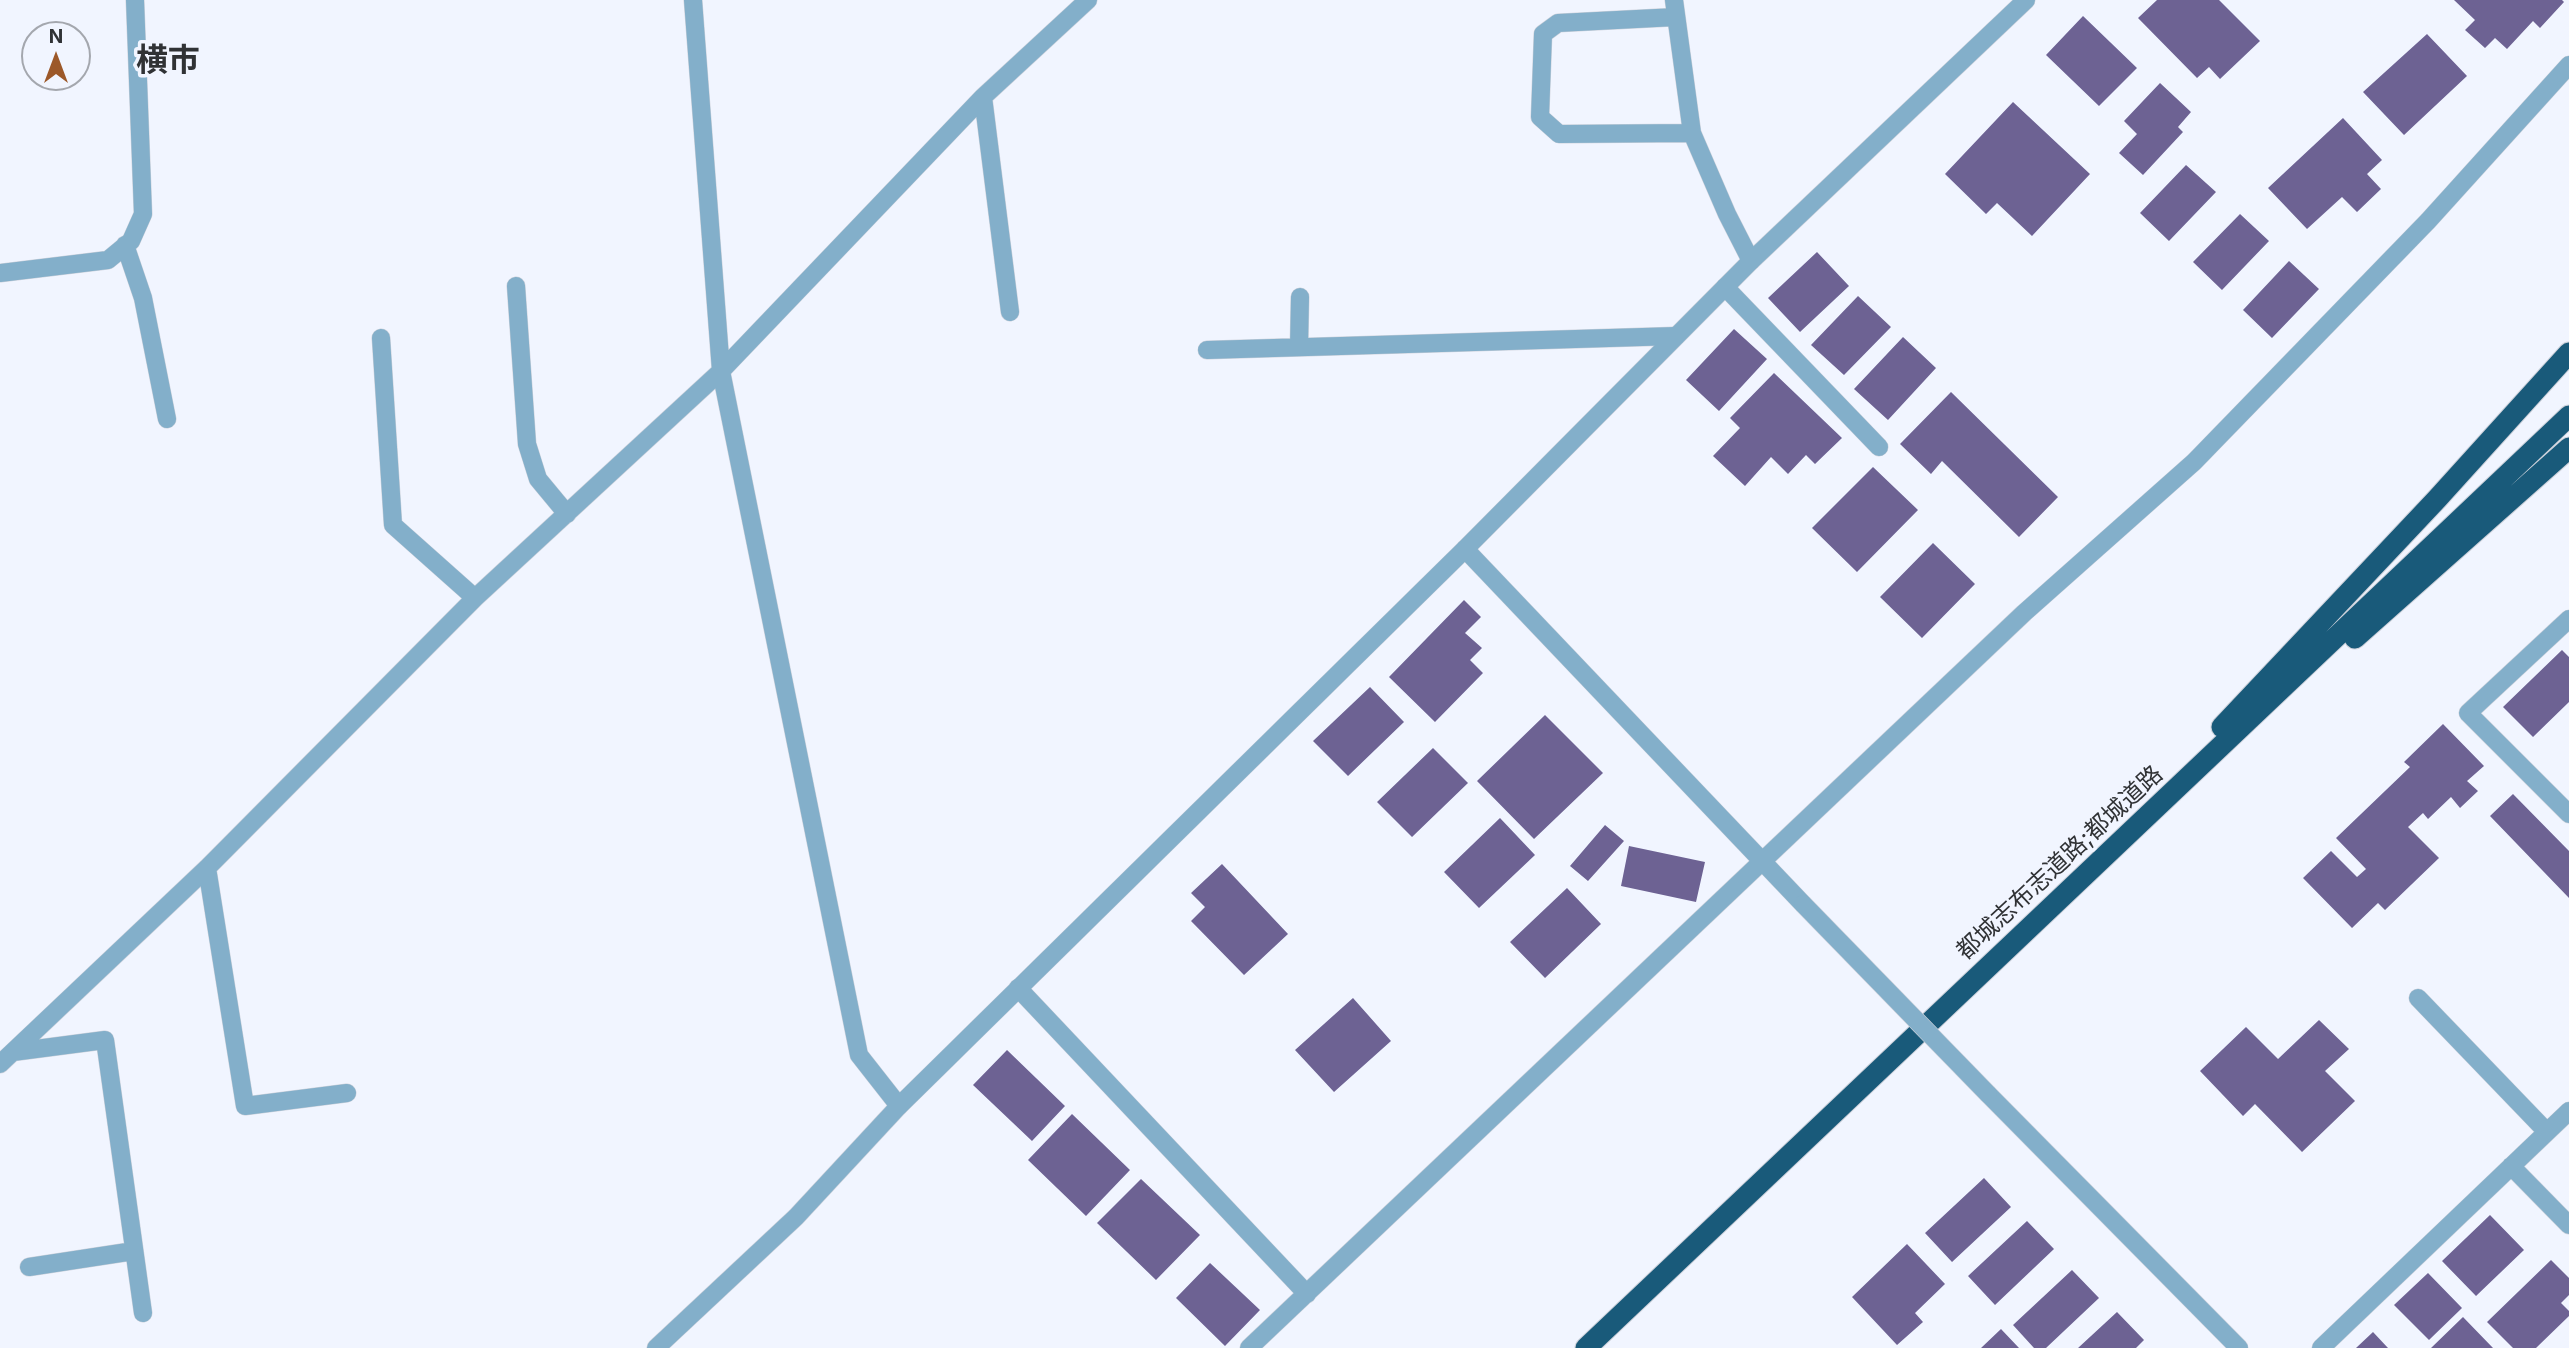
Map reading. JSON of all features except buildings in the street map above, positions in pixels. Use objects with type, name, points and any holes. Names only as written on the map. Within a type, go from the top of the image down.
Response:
[{"type":"highway","points":[[2060,899],[2427,509],[2569,352]]},
{"type":"highway","name":"都城志布志道路;都城道路","points":[[1586,1348],[2569,416]]},
{"type":"highway","points":[[2060,899],[2569,448]]},
{"type":"street","points":[[0,273],[108,260],[131,241],[143,214],[135,0]]},
{"type":"street","points":[[694,0],[721,371],[859,1055],[899,1106]]},
{"type":"street","points":[[7,1058],[207,868],[475,598],[721,371],[983,97],[1088,0]]},
{"type":"street","points":[[656,1348],[796,1217],[899,1106],[1465,549],[1751,261],[2026,0]]},
{"type":"street","points":[[1692,133],[1559,134],[1540,117],[1543,34],[1558,23],[1675,9],[1692,133],[1727,214],[1751,261]]},
{"type":"street","points":[[1249,1348],[2024,613],[2194,462],[2428,221],[2569,65]]},
{"type":"street","points":[[983,97],[1010,312]]},
{"type":"street","points":[[125,245],[143,298],[167,419]]},
{"type":"street","points":[[516,286],[527,444],[538,479],[567,514]]},
{"type":"street","points":[[1725,287],[1879,447]]},
{"type":"street","points":[[1299,348],[1300,297]]},
{"type":"street","points":[[1207,350],[1676,336]]},
{"type":"street","points":[[382,338],[393,525],[475,598]]},
{"type":"street","points":[[1465,549],[1803,904],[2239,1348]]},
{"type":"street","points":[[2569,619],[2468,713],[2569,814]]},
{"type":"street","points":[[207,868],[245,1106],[347,1093]]},
{"type":"street","points":[[1018,988],[1307,1293]]},
{"type":"street","points":[[2418,998],[2547,1132]]},
{"type":"street","points":[[7,1058],[105,1040],[142,1313]]},
{"type":"street","points":[[2321,1348],[2569,1111]]},
{"type":"street","points":[[2511,1166],[2569,1225]]},
{"type":"street","points":[[29,1267],[134,1251]]},
{"type":"district","name":"横市","points":[[168,61]]}]
